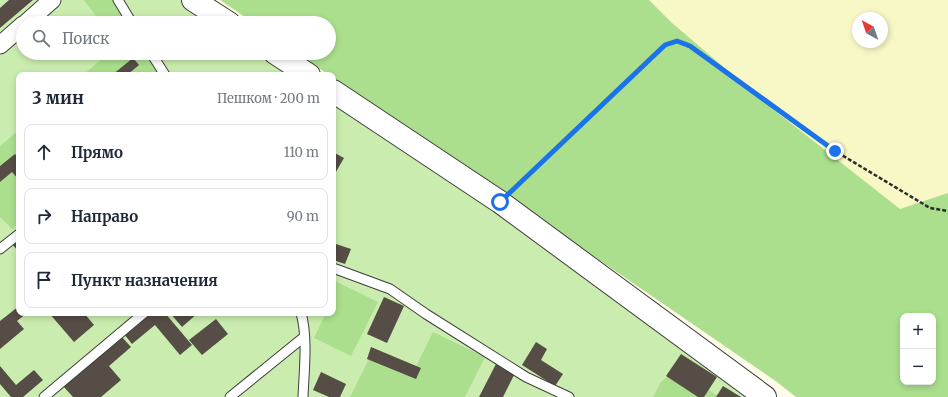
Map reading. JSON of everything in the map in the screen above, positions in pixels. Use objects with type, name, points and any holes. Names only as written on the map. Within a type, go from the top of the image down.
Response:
[{"type":"street","points":[[34,16],[52,0]]},
{"type":"street","points":[[193,0],[218,16]]},
{"type":"street","points":[[0,45],[16,31]]},
{"type":"street","points":[[286,60],[304,72]]},
{"type":"street","points":[[336,93],[500,202],[765,397]]},
{"type":"lane","points":[[118,0],[128,16]]},
{"type":"lane","points":[[155,60],[163,72]]},
{"type":"lane","points":[[0,249],[16,236]]},
{"type":"lane","points":[[336,269],[390,289],[426,314],[526,377],[569,397]]},
{"type":"lane","points":[[44,397],[140,316]]},
{"type":"lane","points":[[302,316],[305,365],[303,397]]},
{"type":"lane","points":[[230,397],[304,337]]},
{"type":"path","points":[[500,202],[665,45],[677,41],[690,46],[835,151],[930,208],[948,211]]},
{"type":"green space","points":[[0,0],[189,0],[213,16],[16,16],[16,60],[280,60],[298,72],[16,72],[16,316],[336,316],[336,97],[771,397],[0,397]]},
{"type":"green space","points":[[84,0],[118,0],[129,16],[96,16]]},
{"type":"green space","points":[[220,0],[948,0],[948,397],[796,397],[777,382],[336,79],[336,72],[325,72],[307,60],[336,60],[336,16],[244,16]]},
{"type":"green space","points":[[220,0],[649,0],[672,23],[774,110],[900,209],[948,193],[948,397],[796,397],[777,382],[336,79],[336,72],[325,72],[307,60],[336,60],[336,16],[244,16]]},
{"type":"green space","points":[[101,60],[156,60],[164,72],[87,72]]},
{"type":"green space","points":[[16,133],[16,226],[12,229],[0,217],[0,146]]},
{"type":"green space","points":[[336,281],[378,302],[351,356],[314,338],[325,316],[336,316]]},
{"type":"green space","points":[[433,332],[485,357],[465,397],[350,397],[372,353],[413,373]]},
{"type":"green space","points":[[678,369],[719,397],[653,397],[661,382]]},
{"type":"building","points":[[9,0],[33,0],[0,28],[0,8]]},
{"type":"building","points":[[131,60],[135,60],[139,65],[131,72],[116,72]]},
{"type":"building","points":[[15,154],[16,155],[16,177],[12,172],[0,182],[0,166]]},
{"type":"building","points":[[336,154],[344,158],[336,172]]},
{"type":"building","points":[[16,241],[16,249],[12,244]]},
{"type":"building","points":[[336,244],[351,249],[345,264],[336,261]]},
{"type":"building","points":[[384,297],[404,306],[387,343],[367,334]]},
{"type":"building","points":[[16,308],[16,316],[23,316],[17,321],[24,329],[0,349],[0,321]]},
{"type":"building","points":[[52,316],[86,316],[94,325],[74,342]]},
{"type":"building","points":[[145,316],[168,316],[192,345],[180,355],[155,325],[132,344],[124,334]]},
{"type":"building","points":[[173,316],[195,316],[182,327]]},
{"type":"building","points":[[216,319],[228,334],[202,355],[189,340]]},
{"type":"building","points":[[121,336],[131,347],[109,366],[121,380],[101,397],[73,397],[63,386]]},
{"type":"building","points":[[536,342],[547,349],[541,360],[563,374],[555,386],[522,365]]},
{"type":"building","points":[[371,347],[421,368],[416,379],[367,359]]},
{"type":"building","points":[[681,354],[717,377],[704,397],[698,397],[666,376]]},
{"type":"building","points":[[496,364],[515,373],[503,397],[479,397]]},
{"type":"building","points":[[0,366],[16,385],[34,370],[43,380],[23,397],[11,397],[0,384]]},
{"type":"building","points":[[321,372],[346,384],[340,397],[329,397],[313,390]]},
{"type":"building","points":[[723,386],[741,397],[716,397]]},
{"type":"route","points":[[500,202],[665,45],[677,41],[690,46],[835,151]]}]
